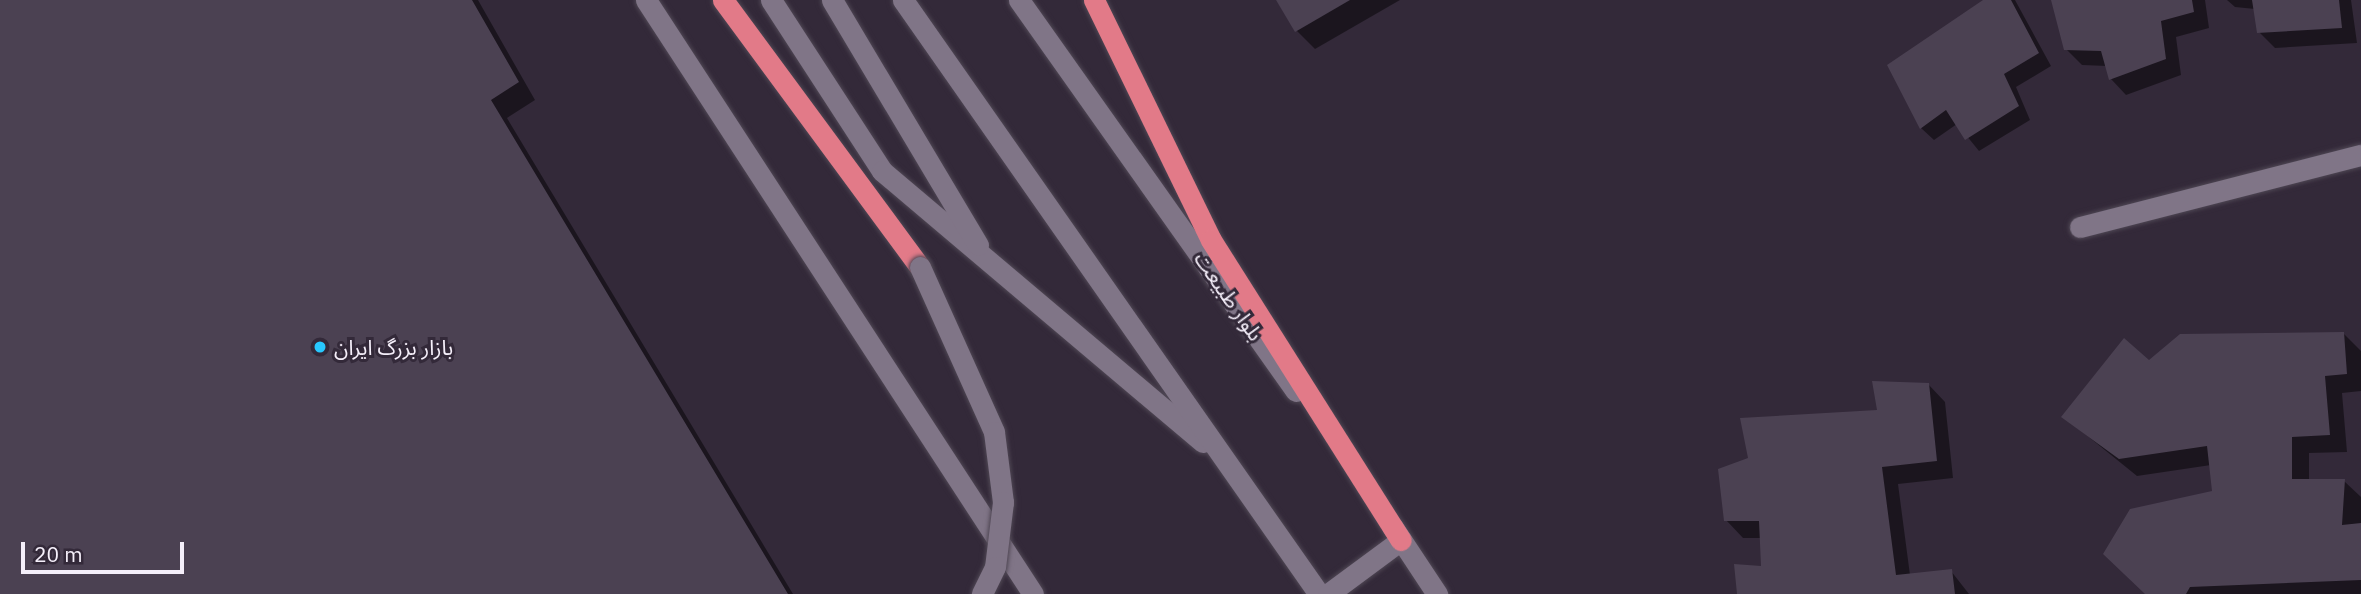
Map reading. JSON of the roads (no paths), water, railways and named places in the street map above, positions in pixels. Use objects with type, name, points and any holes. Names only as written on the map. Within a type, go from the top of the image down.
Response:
[{"type":"highway","points":[[723,0],[920,267]]},
{"type":"highway","points":[[1094,0],[1211,240],[1401,540]]},
{"type":"street","points":[[646,0],[1033,594]]},
{"type":"street","points":[[771,0],[882,171],[1227,463]]},
{"type":"street","points":[[832,0],[987,260]]},
{"type":"street","points":[[903,0],[1319,594]]},
{"type":"street","name":"بلوار طبیعت","points":[[1019,0],[1437,594]]},
{"type":"street","points":[[2080,227],[2361,155]]},
{"type":"street","points":[[920,267],[994,432],[1003,502],[995,567],[982,594]]},
{"type":"street","points":[[1328,594],[1401,540]]},
{"type":"place","name":"بازار بزرگ ایران","points":[[320,347]]}]
